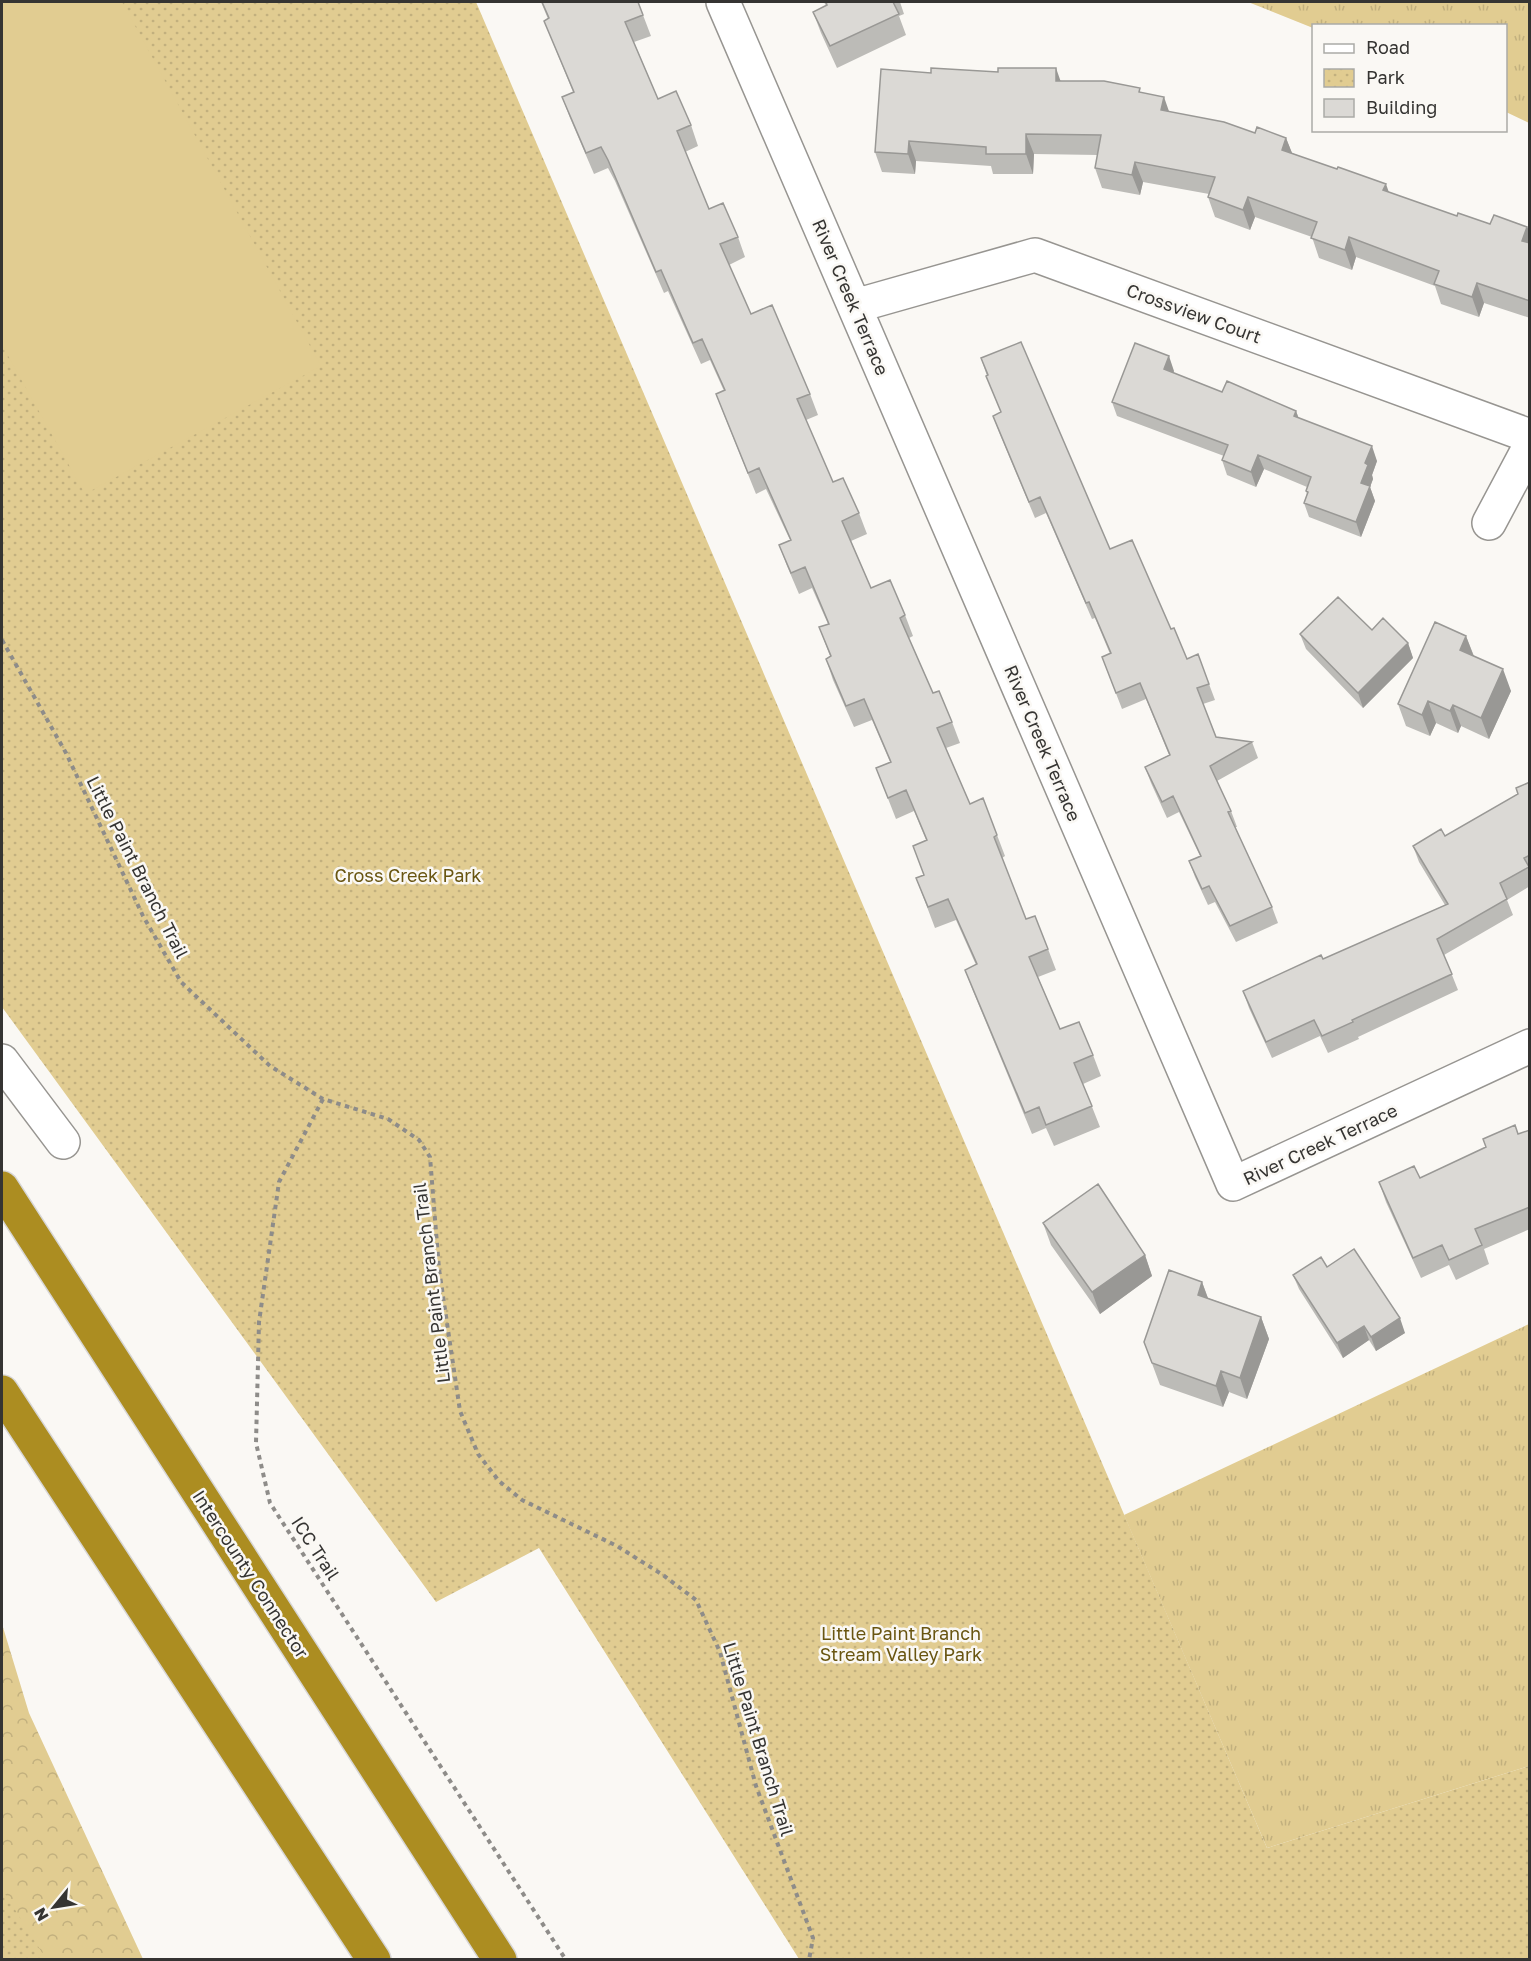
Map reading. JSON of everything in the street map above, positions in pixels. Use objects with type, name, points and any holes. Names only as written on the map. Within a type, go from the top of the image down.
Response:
[{"type":"highway","name":"Intercounty Connector","points":[[2,1188],[499,1959]]},
{"type":"highway","points":[[2,1392],[374,1959]]},
{"type":"street","name":"River Creek Terrace","points":[[723,2],[1233,1184],[1530,1046]]},
{"type":"street","name":"Crossview Court","points":[[855,306],[1035,255],[1530,436]]},
{"type":"street","points":[[1489,523],[1530,446]]},
{"type":"street","points":[[2,1061],[63,1142]]},
{"type":"path","name":"Little Paint Branch Trail","points":[[2,640],[66,753],[143,916],[181,982],[270,1066],[323,1099],[388,1119],[419,1140],[430,1157],[439,1269],[460,1412],[478,1454],[499,1481],[522,1500],[617,1546],[663,1575],[696,1600],[720,1652],[756,1786],[813,1938],[809,1959]]},
{"type":"path","name":"ICC Trail","points":[[323,1099],[279,1182],[259,1322],[255,1443],[270,1503],[566,1959]]},
{"type":"green space","name":"Cross Creek Park","points":[[2,2],[476,2],[1267,1848],[1529,1766],[1529,1959],[799,1959],[539,1548],[436,1602],[2,1007]]},
{"type":"green space","points":[[2,2],[122,2],[321,366],[85,494],[2,345]]},
{"type":"green space","points":[[1248,2],[1529,2],[1529,123],[1507,112],[1507,24],[1312,24],[1312,28]]},
{"type":"green space","points":[[1529,1324],[1529,1766],[1267,1848],[1124,1515]]},
{"type":"green space","points":[[2,1624],[29,1713],[143,1959],[2,1959]]},
{"type":"green space","points":[[2,1889],[46,1959],[2,1959]]},
{"type":"building","points":[[542,2],[638,2],[643,15],[625,22],[658,99],[676,91],[691,125],[677,131],[709,209],[723,203],[738,237],[720,244],[751,314],[772,305],[810,394],[797,399],[833,482],[843,478],[859,513],[842,521],[871,588],[890,580],[905,615],[900,618],[933,693],[939,691],[952,722],[937,728],[970,804],[983,798],[997,835],[994,837],[1026,919],[1035,916],[1048,949],[1029,957],[1060,1029],[1079,1022],[1093,1055],[1074,1063],[1092,1106],[1046,1125],[1039,1107],[1025,1113],[965,970],[977,964],[948,899],[928,907],[916,878],[924,875],[913,846],[927,840],[906,790],[888,798],[876,768],[891,762],[864,699],[846,706],[826,659],[831,656],[819,627],[829,624],[805,567],[791,573],[779,545],[791,540],[759,468],[748,473],[716,394],[725,390],[702,339],[693,343],[661,270],[656,272],[601,147],[586,153],[562,97],[574,92],[544,21],[549,18]]},
{"type":"building","points":[[826,2],[893,2],[899,14],[830,46],[813,12],[827,5]]},
{"type":"building","points":[[931,68],[998,72],[998,68],[1056,68],[1056,81],[1104,81],[1140,88],[1139,92],[1164,97],[1161,110],[1224,122],[1255,133],[1257,127],[1286,138],[1282,150],[1386,184],[1383,190],[1457,216],[1458,213],[1490,224],[1494,215],[1527,227],[1522,241],[1530,243],[1530,301],[1477,283],[1472,297],[1434,284],[1439,271],[1349,237],[1345,250],[1311,238],[1317,222],[1248,197],[1243,210],[1208,197],[1215,177],[1135,162],[1132,175],[1095,168],[1101,135],[1026,134],[1026,154],[986,154],[986,147],[909,141],[908,154],[875,152],[881,69],[931,73]]},
{"type":"building","points":[[1021,342],[1110,549],[1132,540],[1171,629],[1174,628],[1187,659],[1198,654],[1209,684],[1197,688],[1216,737],[1252,742],[1210,766],[1231,811],[1228,812],[1272,907],[1230,926],[1209,886],[1202,889],[1189,861],[1201,856],[1173,796],[1162,802],[1145,767],[1170,755],[1140,683],[1116,693],[1102,657],[1111,653],[1089,602],[1086,603],[1040,497],[1029,502],[993,416],[1001,412],[981,358]]},
{"type":"building","points":[[1135,343],[1169,356],[1164,369],[1222,392],[1227,381],[1296,411],[1294,416],[1372,446],[1365,463],[1368,465],[1361,483],[1370,486],[1356,522],[1304,503],[1311,477],[1258,455],[1251,472],[1222,460],[1228,445],[1112,402]]},
{"type":"building","points":[[1338,597],[1372,630],[1383,618],[1408,643],[1358,693],[1300,634]]},
{"type":"building","points":[[1435,622],[1466,636],[1460,650],[1503,669],[1481,718],[1453,705],[1450,711],[1428,701],[1422,715],[1398,704]]},
{"type":"building","points":[[1530,782],[1530,855],[1524,858],[1529,867],[1500,883],[1507,899],[1437,939],[1452,974],[1322,1036],[1314,1020],[1266,1042],[1243,991],[1321,955],[1323,959],[1448,904],[1413,846],[1441,829],[1445,836],[1518,794],[1516,788]]},
{"type":"building","points":[[1515,1125],[1518,1134],[1530,1130],[1530,1207],[1475,1229],[1482,1245],[1449,1260],[1442,1245],[1413,1258],[1379,1182],[1414,1166],[1420,1178],[1486,1147],[1483,1139]]},
{"type":"building","points":[[1098,1184],[1145,1255],[1092,1292],[1043,1223]]},
{"type":"building","points":[[1354,1249],[1400,1318],[1371,1337],[1364,1326],[1337,1343],[1293,1275],[1321,1257],[1327,1267]]},
{"type":"building","points":[[1169,1270],[1202,1282],[1198,1295],[1261,1317],[1240,1378],[1221,1371],[1216,1386],[1152,1363],[1144,1342]]},
{"type":"park label","name":"Little Paint Branch Stream Valley Park","points":[[901,1643]]}]
